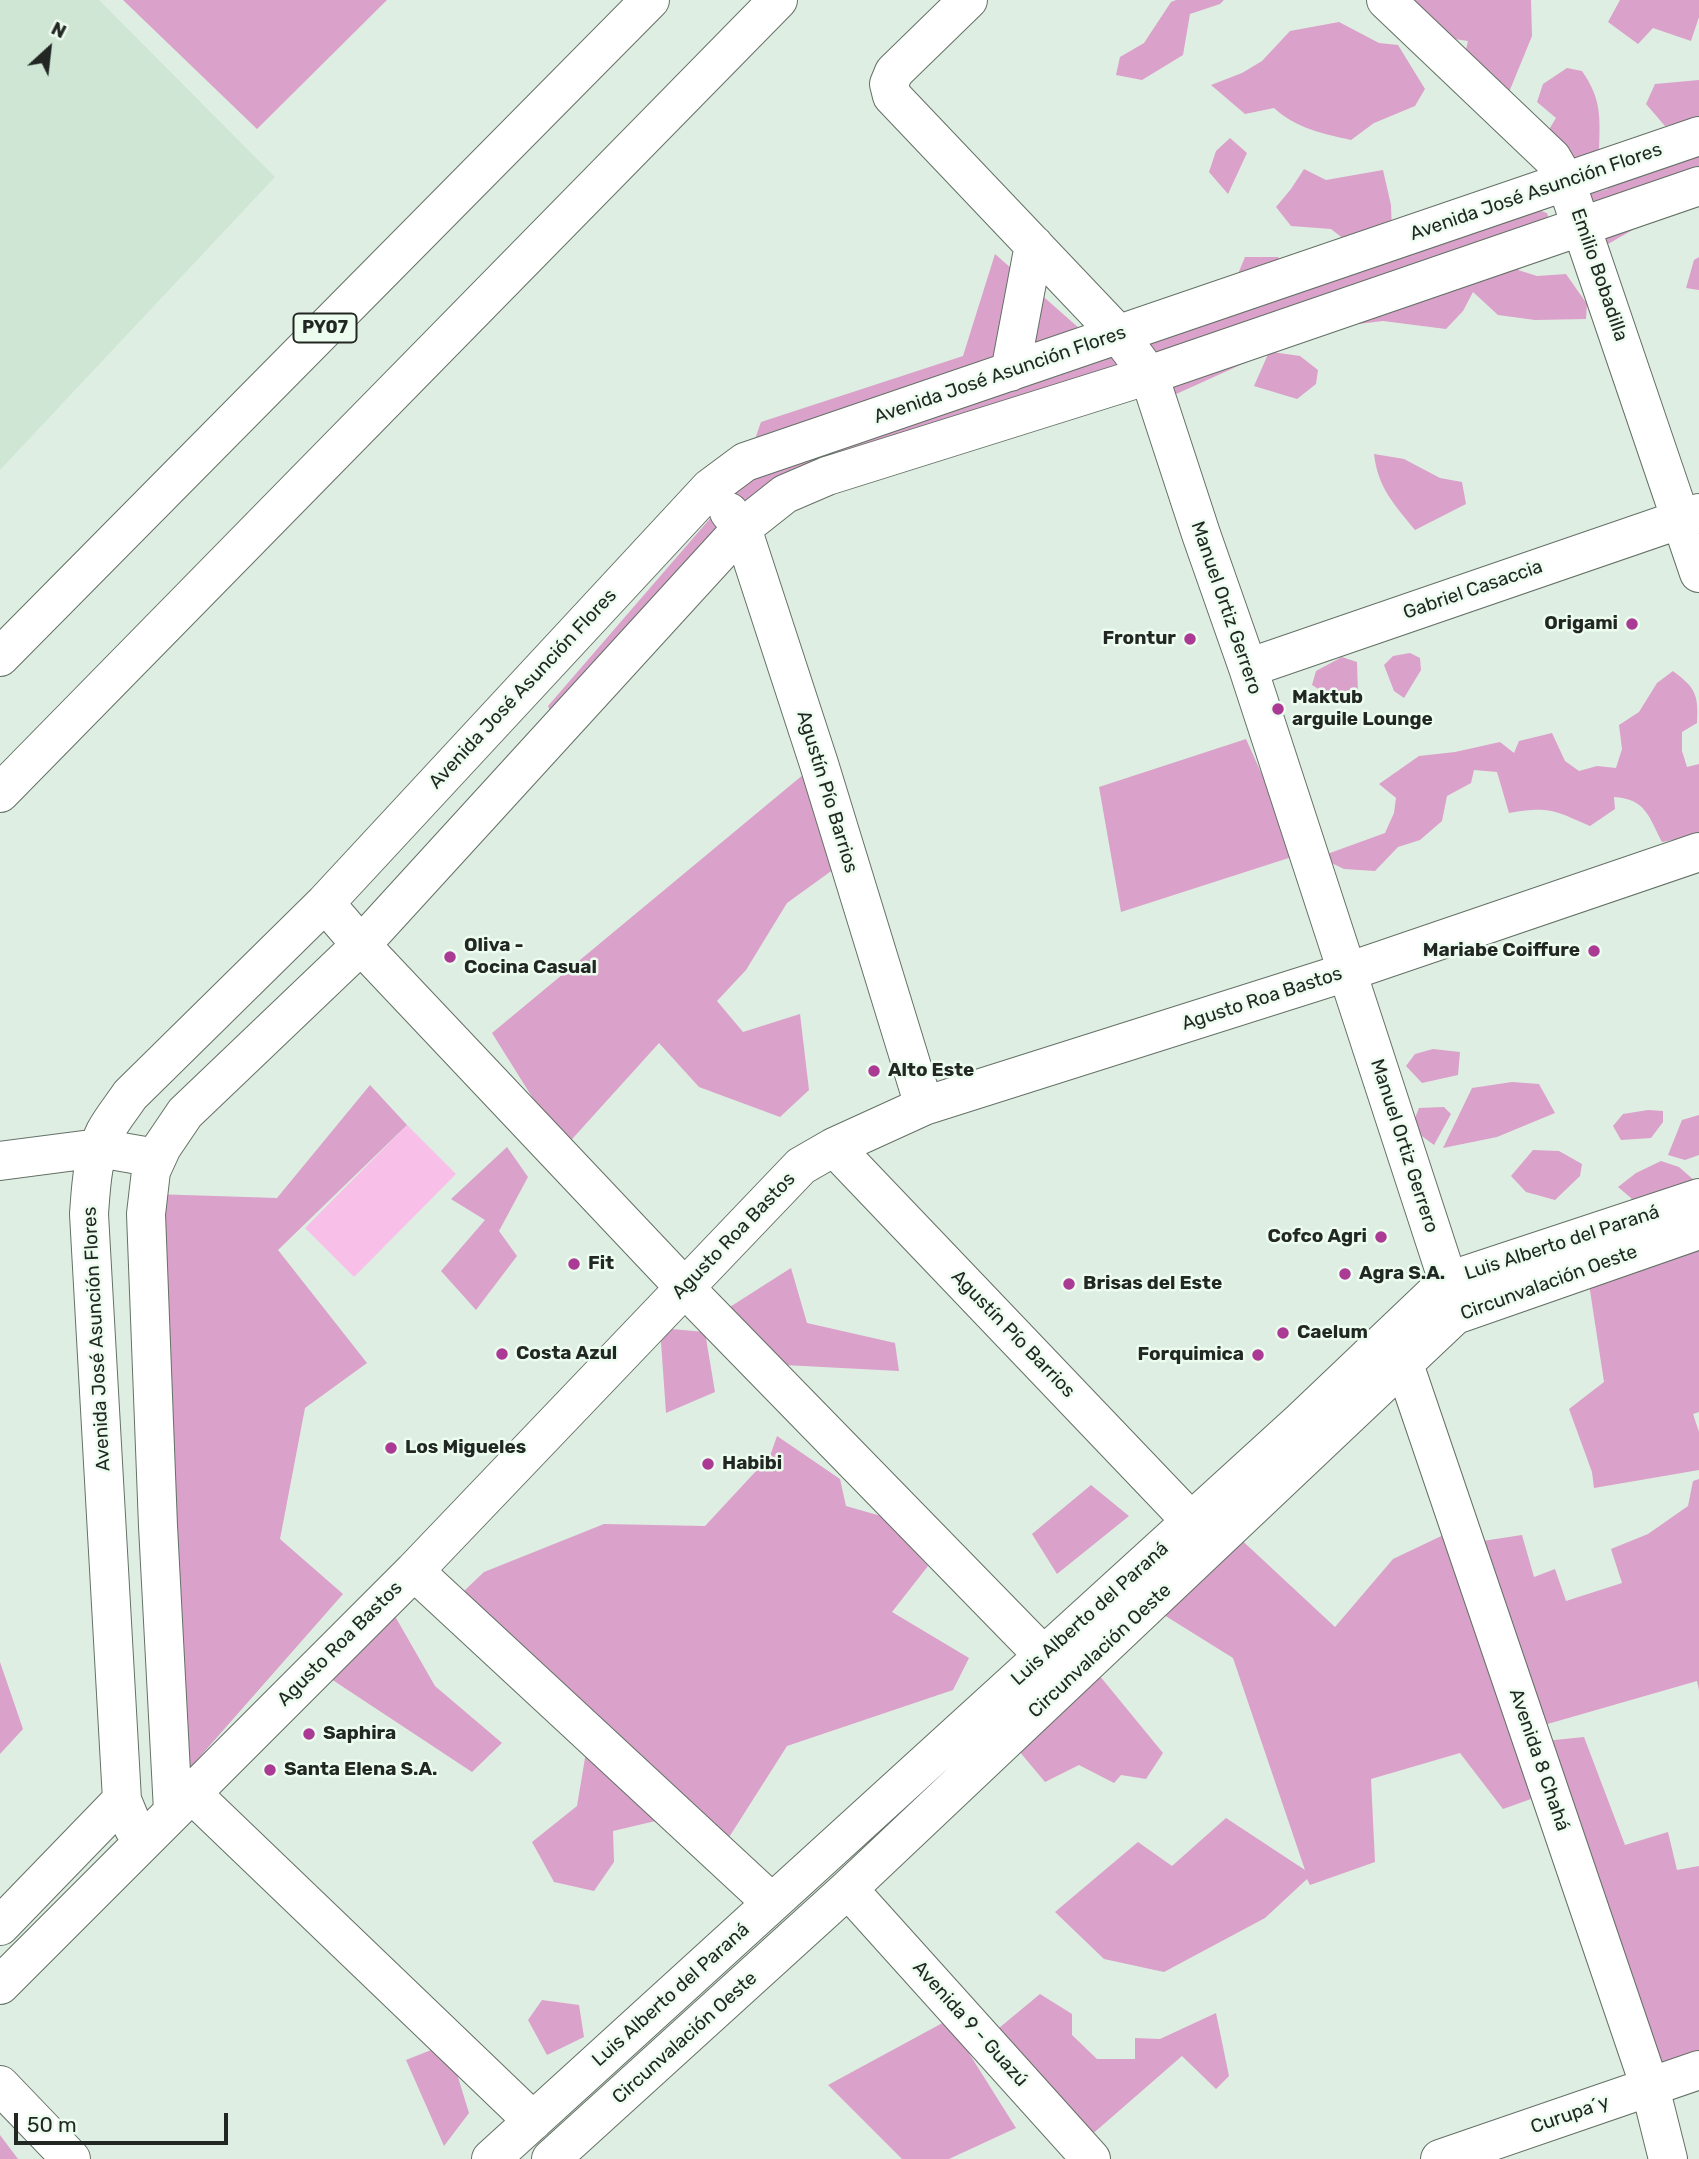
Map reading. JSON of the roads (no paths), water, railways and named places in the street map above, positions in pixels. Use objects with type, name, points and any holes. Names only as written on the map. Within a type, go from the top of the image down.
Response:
[{"type":"main road","name":"PY07","points":[[0,657],[650,0]]},
{"type":"main road","points":[[0,793],[778,0]]},
{"type":"main road","name":"Manuel Ortiz Gerrero","points":[[968,0],[894,72],[889,84],[892,96],[1119,335],[1149,374],[1448,1281]]},
{"type":"main road","name":"Emilio Bobadilla","points":[[1386,0],[1552,158],[1566,182],[1690,516],[1699,573]]},
{"type":"main road","name":"Avenida José Asunción Flores","points":[[145,1839],[134,1829],[122,1800],[89,1214],[93,1168],[99,1148],[105,1133],[130,1095],[324,903],[710,488],[745,461],[1699,136]]},
{"type":"main road","points":[[533,2121],[182,1801],[158,1526],[146,1214],[151,1171],[162,1147],[185,1113],[361,945],[742,528],[785,494],[827,477],[1149,374],[1699,186]]},
{"type":"main road","points":[[1010,372],[1034,245]]},
{"type":"main road","name":"Agustín Pío Barrios","points":[[710,488],[742,528],[819,764],[924,1106]]},
{"type":"main road","name":"Gabriel Casaccia","points":[[1248,668],[1690,516]]},
{"type":"main road","name":"Agusto Roa Bastos","points":[[0,1985],[414,1571],[801,1166],[834,1147],[924,1106],[1347,972],[1699,852]]},
{"type":"main road","points":[[324,903],[685,1288],[1044,1656]]},
{"type":"main road","name":"Agustín Pío Barrios","points":[[834,1147],[1191,1521]]},
{"type":"main road","points":[[0,1161],[99,1148],[156,1158]]},
{"type":"main road","name":"Luis Alberto del Paraná","points":[[491,2159],[1044,1656],[1448,1281],[1699,1198]]},
{"type":"main road","name":"Circunvalación Oeste","points":[[551,2159],[848,1889],[1455,1315],[1699,1230]]},
{"type":"main road","name":"Avenida 8 Chahá","points":[[1404,1364],[1650,2087],[1668,2159]]},
{"type":"main road","points":[[414,1571],[772,1903]]},
{"type":"main road","points":[[0,1926],[122,1800]]},
{"type":"main road","name":"Avenida 9 - Guazú","points":[[848,1889],[1091,2159]]},
{"type":"main road","name":"Curupa´y","points":[[1440,2159],[1699,2070]]},
{"type":"main road","points":[[0,2085],[72,2159]]},
{"type":"place","name":"Origami","points":[[1632,624]]},
{"type":"place","name":"Frontur","points":[[1190,639]]},
{"type":"place","name":"Maktub arguile Lounge","points":[[1278,709]]},
{"type":"place","name":"Mariabe Coiffure","points":[[1594,951]]},
{"type":"place","name":"Oliva - Cocina Casual","points":[[450,957]]},
{"type":"place","name":"Alto Este","points":[[874,1071]]},
{"type":"place","name":"Cofco Agri","points":[[1381,1237]]},
{"type":"place","name":"Fit","points":[[574,1264]]},
{"type":"place","name":"Agra S.A.","points":[[1345,1274]]},
{"type":"place","name":"Brisas del Este","points":[[1069,1284]]},
{"type":"place","name":"Caelum","points":[[1283,1333]]},
{"type":"place","name":"Costa Azul","points":[[502,1354]]},
{"type":"place","name":"Forquimica","points":[[1258,1355]]},
{"type":"place","name":"Los Migueles","points":[[391,1448]]},
{"type":"place","name":"Habibi","points":[[708,1464]]},
{"type":"place","name":"Saphira","points":[[309,1734]]},
{"type":"place","name":"Santa Elena S.A.","points":[[270,1770]]}]
